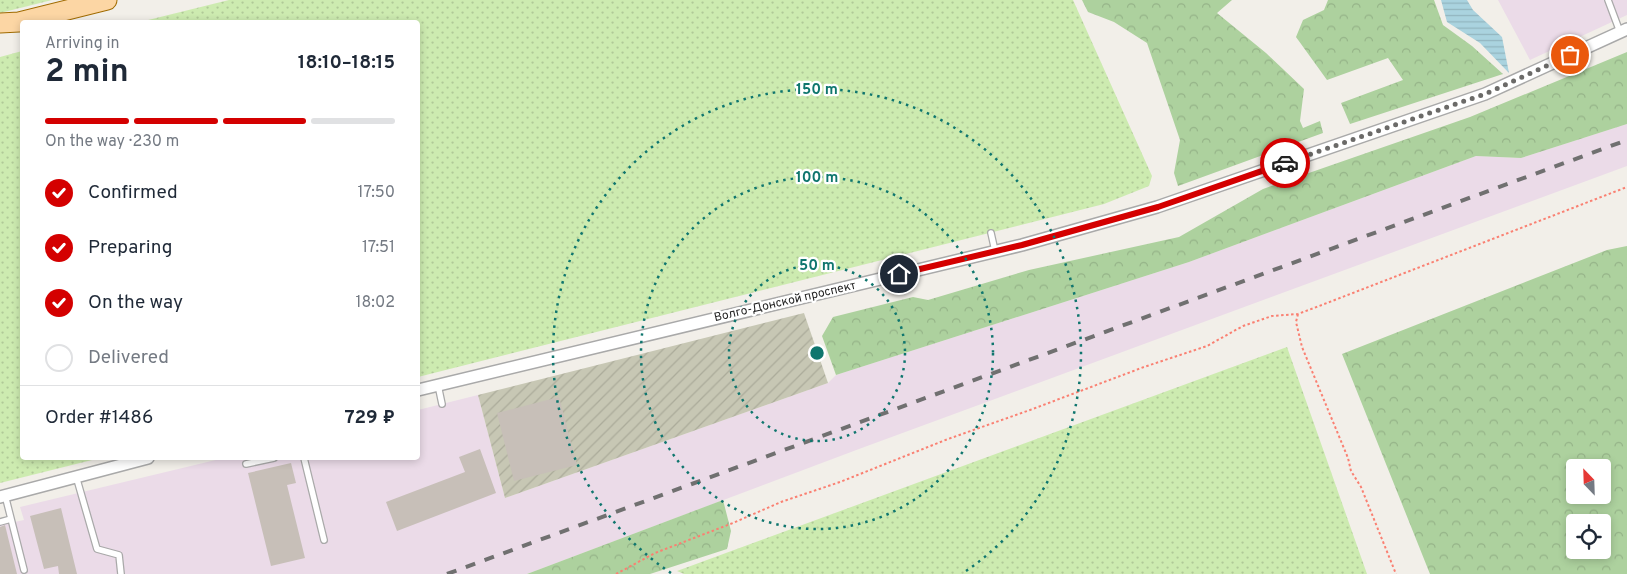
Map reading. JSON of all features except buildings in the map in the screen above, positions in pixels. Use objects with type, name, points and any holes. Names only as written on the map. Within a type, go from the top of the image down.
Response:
[{"type":"main road","points":[[27,20],[108,0]]},
{"type":"main road","points":[[0,23],[19,22]]},
{"type":"main road","points":[[0,30],[19,22]]},
{"type":"street","name":"Волго-Донской проспект","points":[[420,390],[995,252],[1158,207],[1485,94],[1624,30]]},
{"type":"street","points":[[3,496],[140,460]]},
{"type":"lane","points":[[1608,0],[1624,30]]},
{"type":"lane","points":[[991,233],[995,252]]},
{"type":"lane","points":[[438,385],[442,404]]},
{"type":"lane","points":[[246,464],[265,460]]},
{"type":"lane","points":[[304,460],[324,540]]},
{"type":"lane","points":[[76,476],[97,549],[119,555],[121,574]]},
{"type":"lane","points":[[3,496],[24,570]]},
{"type":"lane","points":[[0,522],[11,519]]},
{"type":"path","points":[[616,574],[640,559],[733,524],[780,502],[840,482],[948,439],[1144,367],[1207,346],[1243,326],[1272,316],[1298,314],[1627,187]]},
{"type":"path","points":[[1298,314],[1296,322],[1302,347],[1348,458],[1351,471],[1361,487],[1396,574]]},
{"type":"shaded area","points":[[1498,0],[1627,0],[1627,15],[1530,60]]},
{"type":"shaded area","points":[[1627,124],[1627,166],[859,449],[527,574],[0,574],[0,525],[24,520],[20,507],[216,460],[420,460],[420,410],[478,395],[505,498],[828,383],[836,375],[1189,262],[1476,156],[1521,158]]},
{"type":"shaded area","points":[[804,313],[828,383],[505,498],[478,395]]},
{"type":"green space","points":[[0,0],[52,0],[0,13]]},
{"type":"green space","points":[[229,0],[1073,0],[1152,176],[1149,186],[1104,204],[420,376],[420,20],[148,20]]},
{"type":"green space","points":[[1082,0],[1232,0],[1217,13],[1266,53],[1304,89],[1300,121],[1303,128],[1320,121],[1323,133],[1178,186],[1174,173],[1180,140],[1147,43],[1114,22],[1088,12]]},
{"type":"green space","points":[[1328,0],[1434,0],[1443,25],[1472,46],[1503,74],[1350,124],[1341,103],[1403,80],[1388,58],[1327,80],[1296,37],[1303,20],[1324,10]]},
{"type":"green space","points":[[20,52],[20,460],[92,460],[0,483],[0,57]]},
{"type":"green space","points":[[1627,52],[1627,124],[1521,158],[1476,156],[1189,262],[836,375],[822,336],[833,317],[913,297],[928,300],[1029,270],[1179,237],[1263,189],[1470,117]]},
{"type":"green space","points":[[1627,246],[1627,574],[1430,574],[1342,354],[1607,250]]},
{"type":"green space","points":[[1287,347],[1367,574],[684,574],[677,571]]},
{"type":"green space","points":[[723,500],[731,531],[727,549],[650,574],[527,574]]},
{"type":"water","points":[[1441,0],[1467,0],[1473,10],[1502,37],[1509,73],[1480,43],[1447,22]]},
{"type":"railway","points":[[447,574],[1627,140]]},
{"type":"way so far","points":[[1285,163],[1485,94],[1570,55]]},
{"type":"route","points":[[899,274],[1022,245],[1158,207],[1285,163]]}]
